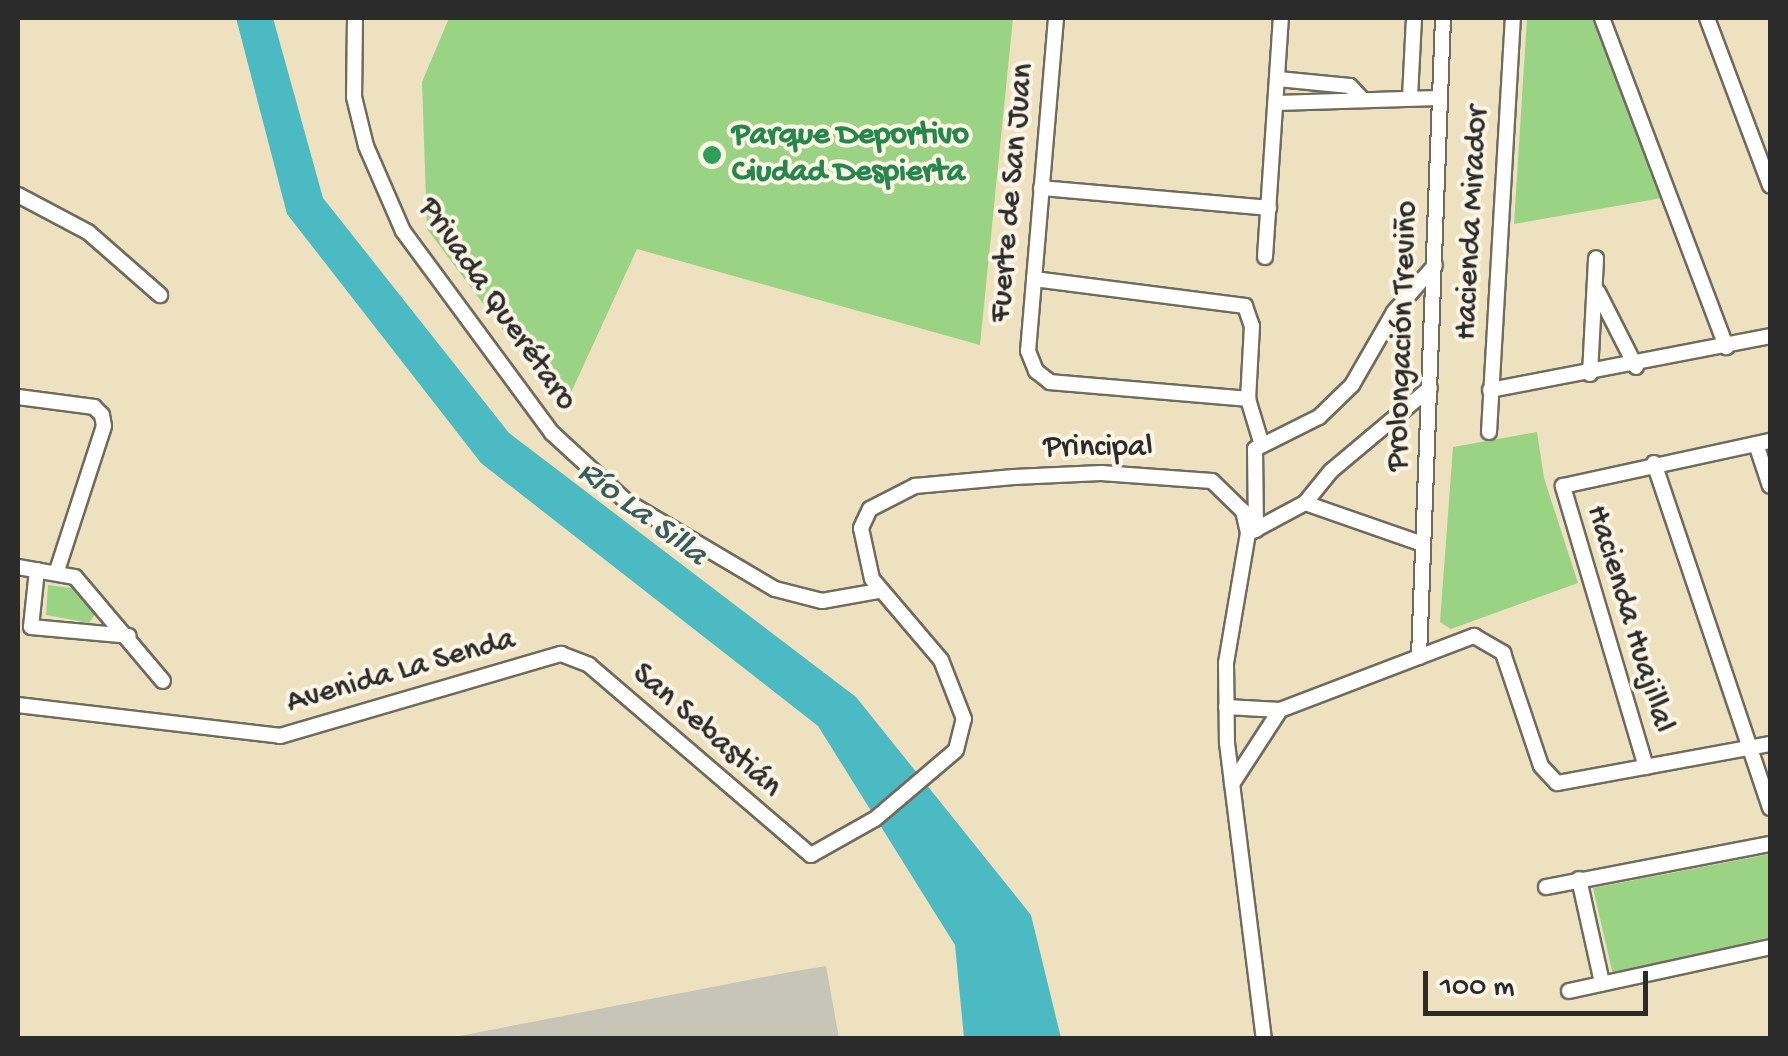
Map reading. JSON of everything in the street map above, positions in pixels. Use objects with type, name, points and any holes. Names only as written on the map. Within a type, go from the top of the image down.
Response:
[{"type":"street","name":"Privada Querétaro","points":[[355,18],[354,97],[366,146],[403,231],[552,433],[626,501],[775,589],[822,601],[879,590]]},
{"type":"street","name":"Fuerte de San Juan","points":[[1060,18],[1028,351],[1036,372],[1050,382],[1248,400]]},
{"type":"street","points":[[1265,257],[1281,18]]},
{"type":"street","points":[[1410,97],[1414,18]]},
{"type":"street","name":"Prolongación Treviño","points":[[1419,657],[1443,18]]},
{"type":"street","name":"Hacienda Mirador","points":[[1489,432],[1514,18]]},
{"type":"street","points":[[1602,18],[1726,346]]},
{"type":"street","points":[[1707,18],[1770,186]]},
{"type":"street","points":[[1278,79],[1350,86],[1361,98]]},
{"type":"street","points":[[1276,103],[1348,105],[1361,98],[1438,98]]},
{"type":"street","points":[[1041,188],[1268,208]]},
{"type":"street","points":[[18,195],[88,232],[160,295]]},
{"type":"street","points":[[1590,374],[1596,258]]},
{"type":"street","points":[[1264,1038],[1226,707],[1226,662],[1252,532],[1253,456],[1262,442],[1319,417],[1352,385],[1394,312],[1436,265]]},
{"type":"street","points":[[1034,279],[1246,306],[1252,326],[1248,400],[1262,442]]},
{"type":"street","points":[[1596,288],[1636,367]]},
{"type":"street","points":[[1490,390],[1636,367],[1770,336]]},
{"type":"street","points":[[1252,532],[1306,503],[1332,471],[1430,388]]},
{"type":"street","points":[[18,398],[94,407],[102,415],[104,426],[57,571]]},
{"type":"street","points":[[1770,486],[1763,442],[1654,463],[1754,748],[1770,808]]},
{"type":"street","name":"Hacienda Huajillal","points":[[1646,767],[1563,486],[1654,463]]},
{"type":"street","name":"Principal","points":[[818,853],[876,819],[956,750],[964,719],[955,685],[879,590],[863,556],[861,528],[884,497],[915,486],[1101,473],[1187,475],[1228,492],[1243,510],[1252,532]]},
{"type":"street","points":[[1306,503],[1423,544]]},
{"type":"street","points":[[18,567],[57,571],[90,589],[163,681]]},
{"type":"street","points":[[38,570],[31,627],[129,636]]},
{"type":"street","points":[[1226,707],[1280,710],[1474,636],[1494,643],[1541,766],[1556,783],[1770,744]]},
{"type":"street","name":"Avenida La Senda","points":[[18,705],[280,736],[561,654]]},
{"type":"street","name":"San Sebastián","points":[[561,654],[589,665],[818,853]]},
{"type":"street","points":[[1232,784],[1280,710]]},
{"type":"street","points":[[1546,888],[1770,844]]},
{"type":"street","points":[[1579,879],[1602,983]]},
{"type":"street","points":[[1569,991],[1770,947]]},
{"type":"shaded area","points":[[826,966],[839,1038],[449,1038],[790,972]]},
{"type":"green space","name":"Parque Deportivo Ciudad Despierta","points":[[449,18],[1013,18],[980,345],[637,249],[563,410],[427,229],[422,82]]},
{"type":"green space","points":[[1527,18],[1594,18],[1662,198],[1514,224]]},
{"type":"green space","points":[[1537,432],[1544,478],[1578,583],[1451,629],[1440,622],[1453,447]]},
{"type":"green space","points":[[48,585],[77,589],[95,614],[89,623],[46,615]]},
{"type":"green space","points":[[1770,854],[1770,937],[1613,975],[1593,888]]},
{"type":"water","points":[[236,18],[273,18],[323,198],[509,433],[856,697],[1031,915],[1061,1038],[964,1038],[955,945],[818,726],[481,463],[287,214]]},
{"type":"place","name":"Parque Deportivo Ciudad Despierta","points":[[712,155]]},
{"type":"water label","name":"Río La Silla","points":[[641,515]]}]
